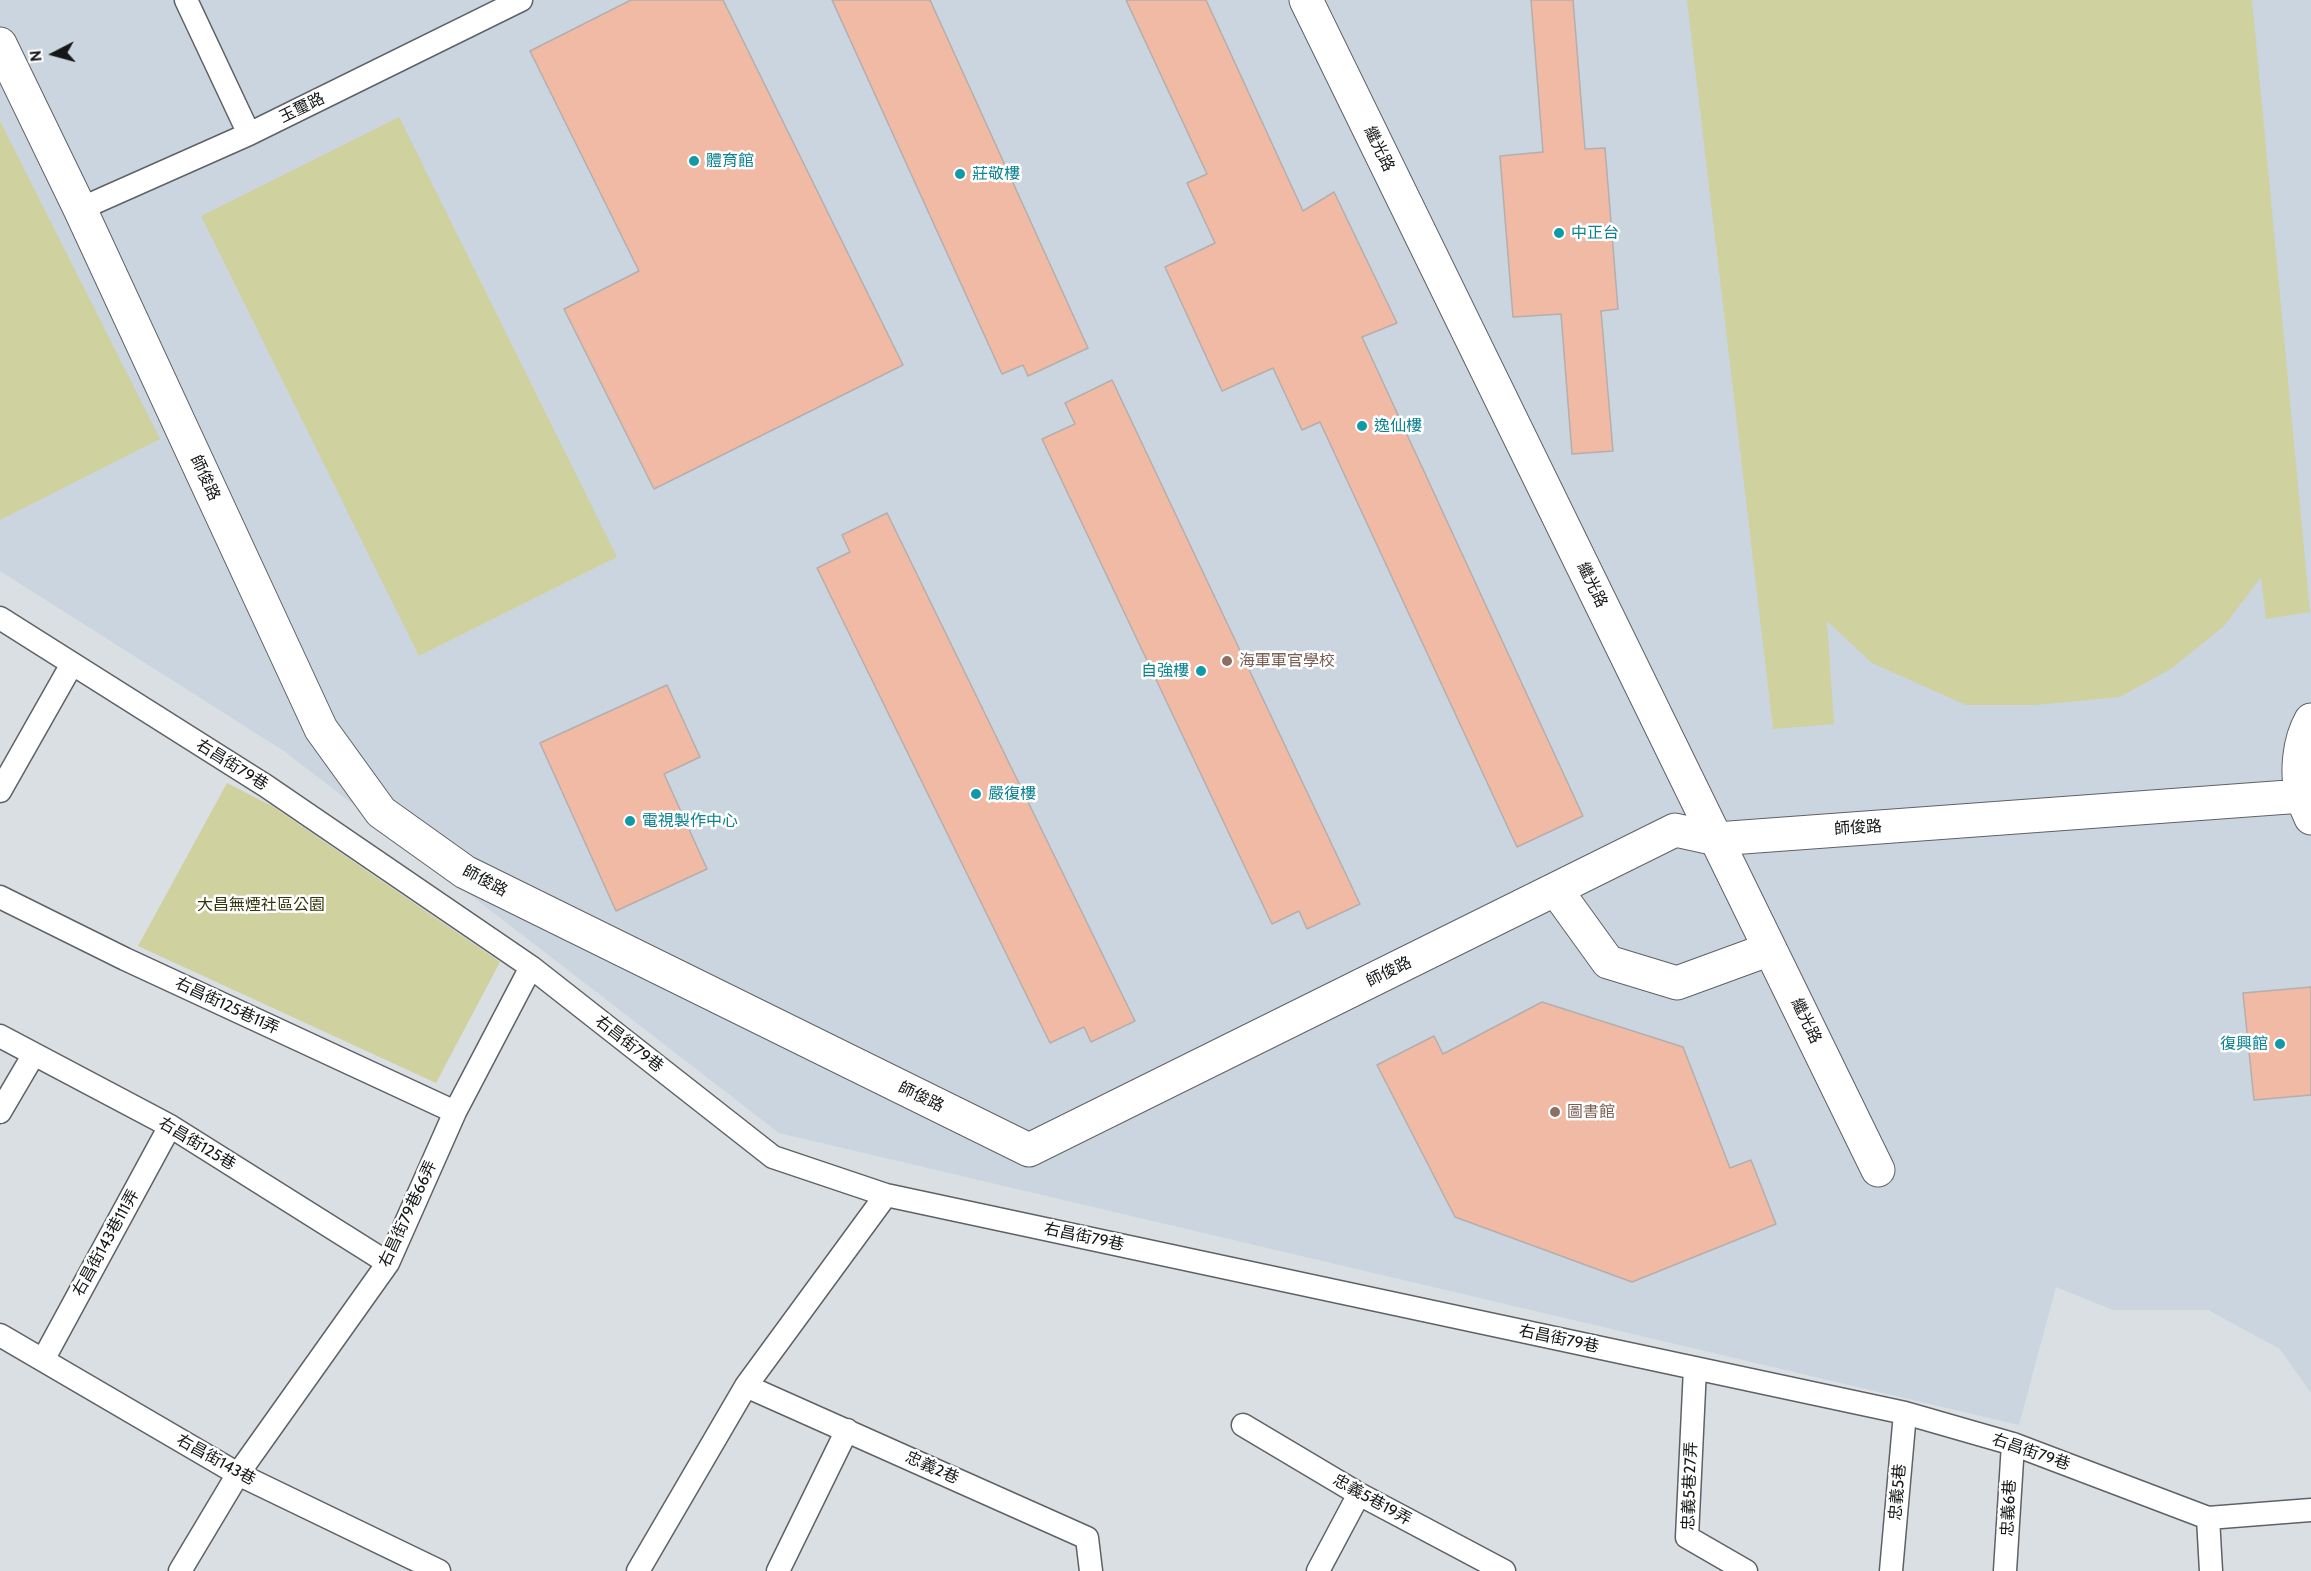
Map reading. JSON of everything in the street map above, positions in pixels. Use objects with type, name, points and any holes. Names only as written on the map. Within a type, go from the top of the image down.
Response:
[{"type":"street","name":"繼光路","points":[[1306,0],[1878,1170]]},
{"type":"street","name":"師俊路","points":[[0,44],[80,209],[321,729],[381,812],[465,872],[1029,1150],[1675,830],[1716,839],[2306,807]]},
{"type":"street","points":[[2306,807],[2299,761],[2306,728],[2311,720]]},
{"type":"street","points":[[1556,890],[1608,962],[1677,983],[1770,948]]},
{"type":"lane","points":[[186,0],[249,134]]},
{"type":"lane","name":"玉璽路","points":[[80,209],[249,134],[521,0]]},
{"type":"lane","name":"右昌街79巷","points":[[0,618],[266,786],[531,967],[773,1157],[886,1195],[1905,1413],[2013,1444],[2208,1518],[2311,1510]]},
{"type":"lane","points":[[0,791],[72,664]]},
{"type":"lane","name":"右昌街125巷11弄","points":[[0,897],[124,959],[455,1112]]},
{"type":"lane","name":"右昌街79巷66弄","points":[[180,1571],[238,1474],[388,1263],[455,1112],[531,967]]},
{"type":"lane","name":"右昌街125巷","points":[[0,1036],[170,1126],[388,1263]]},
{"type":"lane","points":[[0,1112],[34,1054]]},
{"type":"lane","name":"右昌街143巷111弄","points":[[43,1360],[170,1126]]},
{"type":"lane","points":[[638,1571],[746,1386],[886,1195]]},
{"type":"lane","name":"右昌街143巷","points":[[0,1335],[238,1474],[439,1571]]},
{"type":"lane","name":"忠義5巷27弄","points":[[1695,1368],[1687,1538],[1746,1571]]},
{"type":"lane","name":"忠義2巷","points":[[746,1386],[1087,1538],[1090,1571]]},
{"type":"lane","name":"忠義5巷","points":[[1891,1571],[1905,1413]]},
{"type":"lane","name":"忠義5巷19弄","points":[[1243,1425],[1359,1494],[1504,1571]]},
{"type":"lane","points":[[778,1571],[847,1430]]},
{"type":"lane","name":"忠義6巷","points":[[2005,1571],[2013,1444]]},
{"type":"lane","points":[[1318,1571],[1359,1494]]},
{"type":"lane","points":[[2208,1518],[2211,1571]]},
{"type":"shaded area","name":"海軍軍官學校","points":[[0,0],[2311,0],[2311,1393],[2280,1349],[2208,1310],[2113,1310],[2056,1287],[2019,1425],[779,1133],[284,751],[0,571]]},
{"type":"green space","points":[[1687,0],[2252,0],[2310,612],[2266,619],[2261,577],[2224,626],[2172,668],[2120,697],[2036,705],[1966,705],[1872,663],[1827,621],[1834,724],[1773,729]]},
{"type":"green space","points":[[399,117],[617,557],[419,656],[201,216]]},
{"type":"green space","points":[[0,121],[160,439],[0,520]]},
{"type":"green space","name":"大昌無煙社區公園","points":[[227,783],[272,806],[500,962],[436,1083],[138,946]]},
{"type":"building","name":"體育館","points":[[631,0],[723,0],[903,365],[654,489],[564,309],[639,271],[530,51]]},
{"type":"building","name":"莊敬樓","points":[[832,0],[930,0],[1088,348],[1028,376],[1023,365],[1002,374]]},
{"type":"building","name":"逸仙樓","points":[[1126,0],[1206,0],[1303,211],[1334,192],[1397,323],[1362,337],[1583,816],[1517,847],[1320,422],[1302,430],[1273,368],[1222,391],[1165,267],[1215,243],[1187,183],[1207,174]]},
{"type":"building","name":"中正台","points":[[1531,0],[1573,0],[1585,149],[1605,148],[1618,309],[1601,311],[1613,451],[1572,454],[1561,314],[1513,317],[1500,156],[1543,152]]},
{"type":"building","name":"自強樓","points":[[1112,380],[1360,904],[1307,929],[1299,911],[1272,924],[1042,439],[1075,424],[1065,403]]},
{"type":"building","name":"嚴復樓","points":[[887,513],[1135,1021],[1091,1042],[1084,1027],[1050,1043],[817,568],[850,552],[842,535]]},
{"type":"building","name":"電視製作中心","points":[[667,685],[700,757],[664,774],[707,869],[616,911],[540,743]]},
{"type":"building","name":"復興館","points":[[2311,987],[2311,1095],[2254,1100],[2243,993]]},
{"type":"building","name":"圖書館","points":[[1542,1002],[1683,1047],[1730,1168],[1751,1160],[1776,1224],[1632,1282],[1455,1217],[1377,1065],[1434,1036],[1443,1054]]},
{"type":"place","name":"體育館","points":[[694,161]]},
{"type":"place","name":"莊敬樓","points":[[960,174]]},
{"type":"place","name":"中正台","points":[[1559,233]]},
{"type":"place","name":"逸仙樓","points":[[1362,426]]},
{"type":"place","name":"海軍軍官學校","points":[[1227,661]]},
{"type":"place","name":"自強樓","points":[[1201,671]]},
{"type":"place","name":"嚴復樓","points":[[976,794]]},
{"type":"place","name":"電視製作中心","points":[[630,821]]},
{"type":"place","name":"復興館","points":[[2280,1044]]},
{"type":"place","name":"圖書館","points":[[1555,1112]]}]
